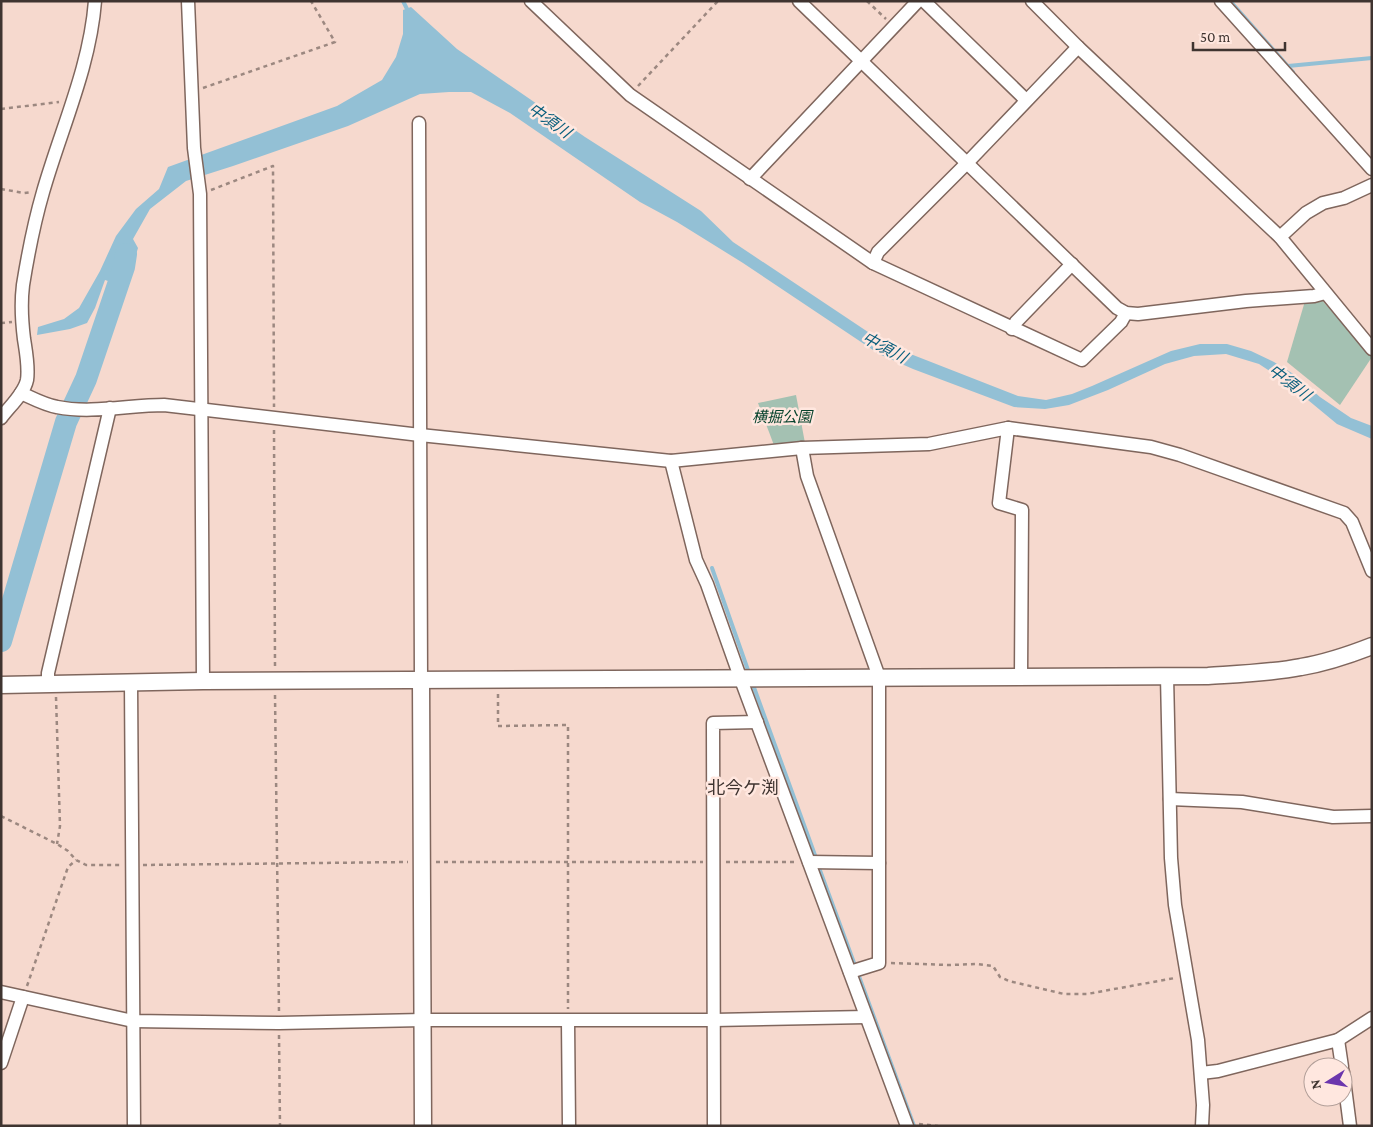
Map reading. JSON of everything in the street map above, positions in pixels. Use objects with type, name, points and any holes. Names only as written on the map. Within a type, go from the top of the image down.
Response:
[{"type":"street","points":[[1,418],[21,393],[27,381],[23,288],[33,229],[43,191],[73,100],[93,25],[96,1]]},
{"type":"street","points":[[188,1],[194,148],[200,191],[203,681]]},
{"type":"street","points":[[532,1],[630,95],[872,263],[1082,360],[1121,322],[1126,313]]},
{"type":"street","points":[[798,1],[1117,308],[1126,313],[1138,314],[1246,301],[1314,296],[1325,293]]},
{"type":"street","points":[[750,179],[918,1]]},
{"type":"street","points":[[924,1],[1026,100]]},
{"type":"street","points":[[1032,1],[1078,47],[1280,237],[1372,349]]},
{"type":"street","points":[[1220,1],[1372,169]]},
{"type":"street","points":[[872,263],[878,252],[967,163],[1078,47]]},
{"type":"street","points":[[420,123],[423,1126]]},
{"type":"street","points":[[1280,237],[1306,214],[1323,203],[1344,198],[1372,185]]},
{"type":"street","points":[[1012,329],[1016,322],[1072,264]]},
{"type":"street","points":[[21,393],[58,407],[164,406],[672,461],[802,448],[929,444],[1008,428],[1152,447],[1180,455],[1344,513],[1352,522],[1372,571]]},
{"type":"street","points":[[52,683],[50,664],[110,408]]},
{"type":"street","points":[[1008,428],[999,503],[1022,510],[1021,676]]},
{"type":"street","points":[[802,448],[807,476],[879,677],[879,963],[850,972]]},
{"type":"street","points":[[672,461],[696,560],[707,584],[740,678],[906,1124]]},
{"type":"street","points":[[1,685],[275,680],[1168,676],[1247,674],[1301,667],[1346,656],[1372,646]]},
{"type":"street","points":[[1168,676],[1171,858],[1175,905],[1198,1040],[1202,1126]]},
{"type":"street","points":[[132,682],[134,1126]]},
{"type":"street","points":[[714,1126],[713,723],[757,722]]},
{"type":"street","points":[[1170,799],[1242,802],[1333,817],[1372,816]]},
{"type":"street","points":[[809,862],[879,863]]},
{"type":"street","points":[[1,992],[133,1021],[279,1023],[423,1020],[714,1020],[866,1017]]},
{"type":"street","points":[[1,1063],[23,996]]},
{"type":"street","points":[[1201,1073],[1218,1071],[1338,1040],[1372,1018]]},
{"type":"street","points":[[568,1020],[569,1126]]},
{"type":"street","points":[[1338,1040],[1341,1057]]},
{"type":"street","points":[[1348,1107],[1350,1126]]},
{"type":"path","points":[[192,92],[335,42],[311,1]]},
{"type":"path","points":[[630,95],[718,1]]},
{"type":"path","points":[[867,1],[894,27]]},
{"type":"path","points":[[1,109],[73,100]]},
{"type":"path","points":[[200,191],[273,166],[275,680],[280,1126]]},
{"type":"path","points":[[1,189],[24,193],[43,191]]},
{"type":"path","points":[[498,680],[498,726],[568,725],[568,1020]]},
{"type":"path","points":[[52,683],[60,826],[57,844]]},
{"type":"path","points":[[1,816],[57,844],[68,851],[76,860],[86,865],[422,862],[809,862]]},
{"type":"path","points":[[23,996],[68,868],[76,860]]},
{"type":"path","points":[[879,963],[977,964],[993,966],[1000,977],[1008,981],[1064,994],[1087,994],[1188,976]]},
{"type":"path","points":[[906,1124],[938,1126]]},
{"type":"green space","points":[[1320,298],[1372,357],[1340,405],[1287,362],[1305,301]]},
{"type":"green space","name":"横掘公園","points":[[796,395],[805,443],[775,448],[758,403]]},
{"type":"water","name":"中須川","points":[[411,7],[457,49],[585,137],[701,211],[733,242],[880,340],[908,353],[1018,396],[1046,400],[1072,394],[1171,351],[1200,344],[1227,344],[1251,351],[1295,375],[1320,397],[1351,418],[1372,426],[1372,439],[1337,424],[1285,381],[1259,364],[1226,354],[1194,356],[1165,364],[1108,390],[1069,405],[1045,409],[1014,407],[913,369],[879,354],[743,263],[677,222],[640,202],[510,113],[471,92],[420,94],[348,126],[186,181],[150,209],[133,239],[138,248],[126,287],[105,280],[95,308],[87,323],[70,329],[37,335],[38,327],[64,319],[79,308],[100,271],[116,236],[136,209],[159,189],[168,167],[337,106],[382,80],[396,57],[403,34],[403,10]]},
{"type":"waterway","points":[[403,1],[409,13]]},
{"type":"waterway","points":[[1230,1],[1293,72]]},
{"type":"waterway","points":[[1288,66],[1372,58]]},
{"type":"waterway","points":[[1,641],[66,422],[86,379],[124,267],[126,254]]},
{"type":"waterway","points":[[712,568],[749,673]]},
{"type":"waterway","points":[[752,682],[816,858]]},
{"type":"waterway","points":[[818,865],[914,1126]]},
{"type":"district","name":"北今ケ渕","points":[[743,788]]}]
